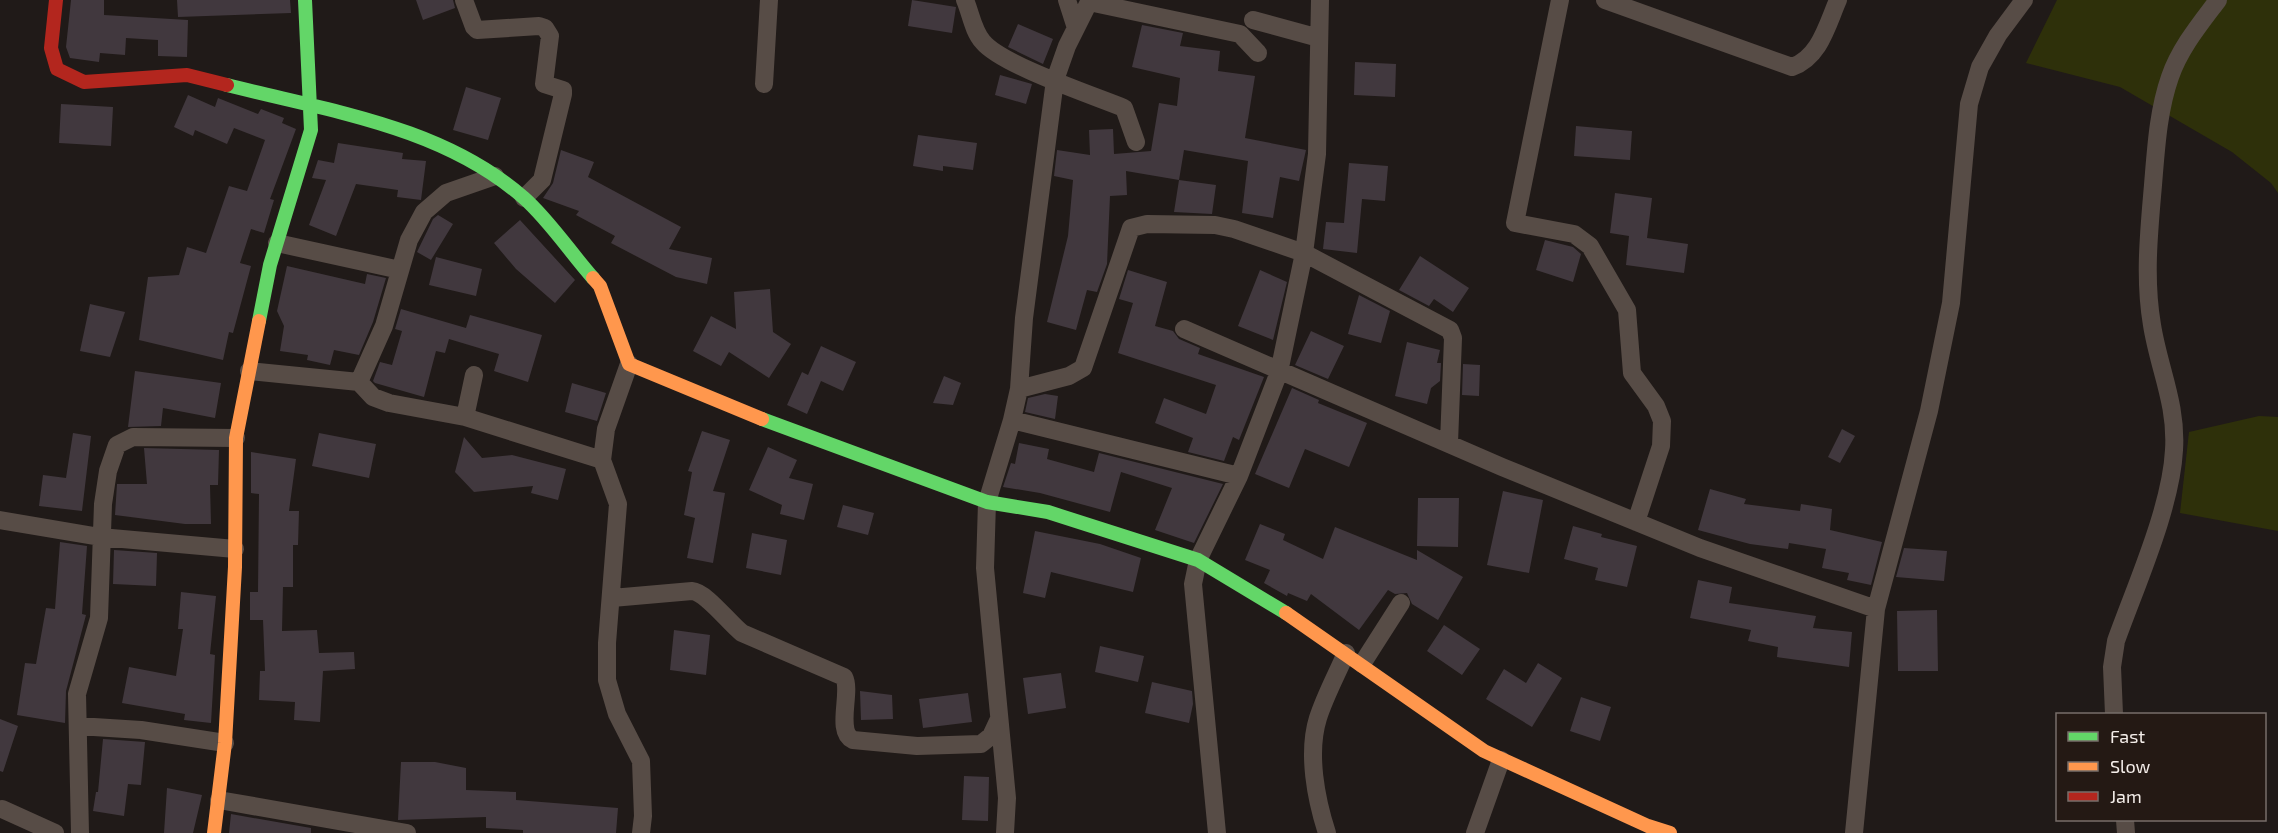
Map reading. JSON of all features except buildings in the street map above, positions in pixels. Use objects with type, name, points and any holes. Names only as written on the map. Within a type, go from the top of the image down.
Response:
[{"type":"street","points":[[56,0],[51,48],[57,69],[70,77],[84,82],[102,82],[141,76],[186,75],[310,106],[433,141],[455,150],[524,198],[600,286],[629,364],[606,429],[602,460],[618,504],[607,643],[608,680],[617,714],[641,761],[643,793],[641,833]]},
{"type":"street","points":[[214,833],[225,743],[235,549],[236,438],[270,265],[311,130],[305,0]]},
{"type":"street","points":[[464,0],[477,30],[538,26],[544,28],[550,36],[544,84],[563,90],[563,94],[542,180],[524,198]]},
{"type":"street","points":[[764,84],[769,0]]},
{"type":"street","points":[[965,0],[978,35],[987,47],[1055,80],[1124,108],[1136,142]]},
{"type":"street","points":[[1067,0],[1076,28]]},
{"type":"street","points":[[1217,833],[1193,584],[1198,560],[1239,476],[1280,367],[1304,253],[1317,154],[1320,0]]},
{"type":"street","points":[[1560,0],[1515,222],[1574,234],[1590,246],[1627,310],[1632,373],[1656,406],[1662,421],[1661,446],[1636,522]]},
{"type":"street","points":[[1605,0],[1792,67],[1804,63],[1814,54],[1838,0]]},
{"type":"street","points":[[1854,833],[1876,609],[1929,411],[1951,303],[1969,104],[1984,59],[1998,35],[2024,0]]},
{"type":"street","points":[[2114,713],[2112,667],[2116,641],[2169,488],[2174,450],[2173,404],[2156,353],[2148,299],[2147,258],[2157,136],[2169,78],[2182,49],[2218,0]]},
{"type":"street","points":[[1005,833],[1007,798],[985,568],[987,502],[1012,420],[1018,389],[1024,318],[1055,80],[1089,1],[1240,34],[1258,53],[1258,22],[1319,38]]},
{"type":"street","points":[[359,382],[384,326],[409,240],[424,212],[446,193],[476,180],[495,176]]},
{"type":"street","points":[[1018,389],[1069,376],[1083,368],[1131,228],[1134,225],[1215,225],[1304,253],[1450,330],[1453,338],[1449,443]]},
{"type":"street","points":[[277,243],[400,270]]},
{"type":"street","points":[[1184,329],[1249,355],[1256,352],[1280,367],[1449,443],[1700,548],[1876,609]]},
{"type":"street","points":[[629,364],[741,411],[987,502],[1048,512],[1198,560],[1294,618],[1362,664],[1467,741],[1501,760],[1648,826],[1670,833]]},
{"type":"street","points":[[249,371],[359,382],[373,397],[389,403],[465,417],[602,460]]},
{"type":"street","points":[[465,417],[474,375]]},
{"type":"street","points":[[1012,420],[1239,476]]},
{"type":"street","points":[[80,833],[77,694],[99,618],[100,537],[108,471],[117,444],[133,437],[236,438]]},
{"type":"street","points":[[0,520],[100,537],[235,549]]},
{"type":"street","points":[[612,598],[701,592],[730,624],[742,633],[844,677],[848,688],[844,708],[846,734],[853,740],[917,746],[981,744],[991,736],[998,722]]},
{"type":"street","points":[[1362,664],[1401,603]]},
{"type":"street","points":[[1327,833],[1317,791],[1315,767],[1318,719],[1346,653]]},
{"type":"street","points":[[78,726],[141,730],[225,743]]},
{"type":"street","points":[[1475,833],[1501,760]]},
{"type":"street","points":[[219,800],[399,832]]},
{"type":"street","points":[[2,809],[33,826],[55,833]]},
{"type":"green space","points":[[2057,0],[2278,0],[2278,193],[2271,183],[2232,152],[2120,87],[2026,63]]},
{"type":"green space","points":[[2259,416],[2278,417],[2278,531],[2180,513],[2189,432]]},
{"type":"traffic: fast","points":[[259,321],[270,265],[311,130],[305,0]]},
{"type":"traffic: fast","points":[[227,85],[383,124],[421,137],[457,154],[492,174],[524,198],[551,226],[593,278]]},
{"type":"traffic: fast","points":[[762,419],[987,502],[1048,512],[1198,560],[1286,613]]},
{"type":"traffic: slow","points":[[593,278],[600,286],[629,364],[762,419]]},
{"type":"traffic: slow","points":[[214,833],[225,743],[235,567],[236,438],[259,321]]},
{"type":"traffic: slow","points":[[1286,613],[1484,751],[1648,826],[1670,833]]},
{"type":"traffic: jam","points":[[56,0],[51,48],[57,69],[84,82],[187,75],[227,85]]}]
